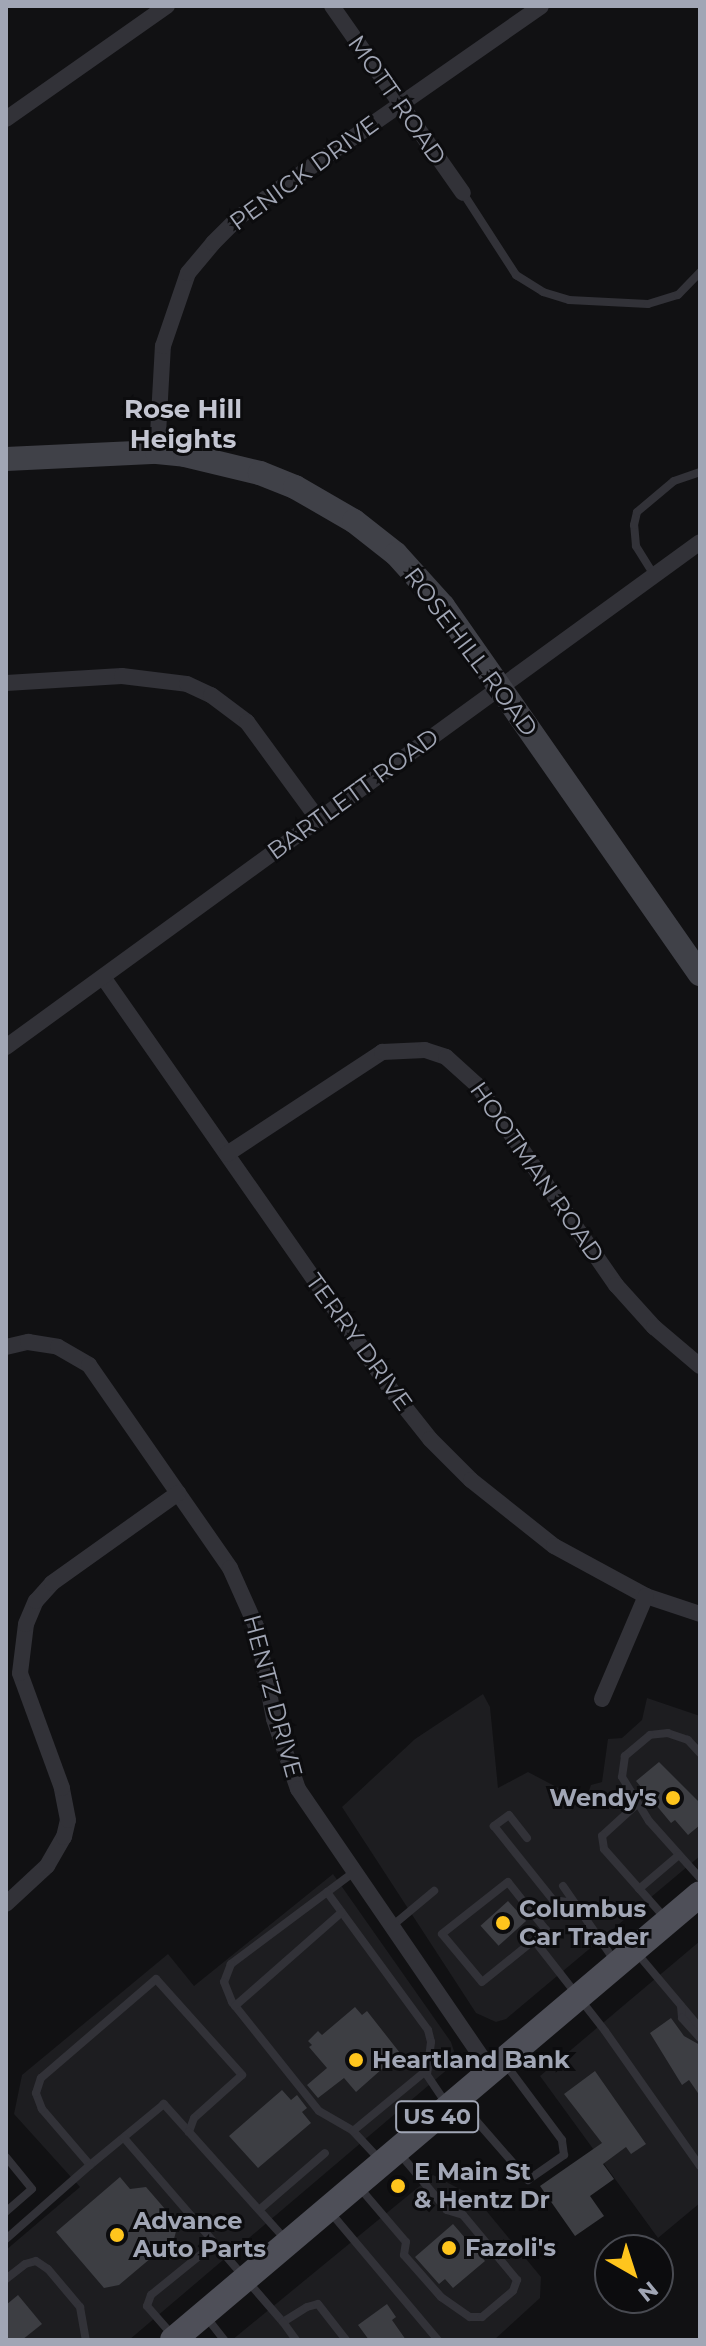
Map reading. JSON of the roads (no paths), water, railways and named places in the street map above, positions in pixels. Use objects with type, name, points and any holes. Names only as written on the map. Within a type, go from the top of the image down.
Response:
[{"type":"main road","name":"US 40","points":[[174,2339],[699,1893]]},
{"type":"street","points":[[6,119],[167,6]]},
{"type":"street","name":"MOTT ROAD","points":[[332,6],[463,193]]},
{"type":"street","name":"PENICK DRIVE","points":[[157,452],[163,346],[188,273],[239,217],[541,6]]},
{"type":"street","name":"ROSEHILL ROAD","points":[[6,459],[157,452],[198,457],[260,473],[295,487],[354,521],[396,554],[424,583],[700,974]]},
{"type":"street","name":"BARTLETT ROAD","points":[[6,1047],[700,542]]},
{"type":"street","points":[[6,683],[122,676],[187,684],[211,695],[247,722],[318,819]]},
{"type":"street","name":"TERRY DRIVE","points":[[103,977],[392,1391],[430,1439],[471,1480],[554,1546],[646,1596],[700,1614]]},
{"type":"street","name":"HOOTMAN ROAD","points":[[227,1154],[382,1052],[425,1050],[446,1057],[477,1085],[616,1285],[654,1327],[700,1366]]},
{"type":"street","name":"HENTZ DRIVE","points":[[6,1347],[40,1343],[66,1350],[89,1365],[230,1568],[256,1626],[284,1756],[298,1789],[392,1927],[497,2066]]},
{"type":"street","points":[[6,1904],[47,1866],[64,1837],[68,1820],[62,1788],[20,1673],[26,1624],[36,1601],[52,1583],[178,1493]]},
{"type":"street","points":[[602,1699],[646,1596]]},
{"type":"lane","points":[[463,193],[516,275],[543,292],[569,300],[648,304],[678,295],[700,272]]},
{"type":"lane","points":[[654,575],[636,546],[637,512],[674,481],[700,472]]},
{"type":"lane","points":[[699,1893],[679,1855],[637,1804],[622,1777],[625,1756],[650,1735],[668,1733],[688,1740],[700,1753]]},
{"type":"lane","points":[[637,1804],[602,1836],[604,1849],[668,1921]]},
{"type":"lane","points":[[527,1838],[509,1815],[494,1826],[553,1900],[574,1903]]},
{"type":"lane","points":[[639,1889],[679,1855]]},
{"type":"lane","points":[[354,1872],[231,1964],[224,1982],[235,2006],[319,2111],[390,2157],[447,2210],[463,2215],[517,2280],[513,2291],[482,2317],[470,2317],[441,2297],[404,2255],[406,2242],[356,2185]]},
{"type":"lane","points":[[508,1882],[546,1930],[534,1940],[482,1982],[442,1934],[508,1882]]},
{"type":"lane","points":[[563,1886],[574,1903],[626,1957],[681,2006],[700,2028]]},
{"type":"lane","points":[[392,1927],[434,1891]]},
{"type":"lane","points":[[323,1894],[342,1912],[428,2030],[431,2042],[427,2070],[431,2083],[528,2180],[564,2155],[562,2140],[497,2066]]},
{"type":"lane","points":[[235,2006],[342,1912]]},
{"type":"lane","points":[[534,1940],[699,2162]]},
{"type":"lane","points":[[90,2165],[42,2109],[36,2093],[41,2078],[156,1979],[242,2075],[194,2118],[189,2132]]},
{"type":"lane","points":[[681,2006],[682,2018],[700,2038]]},
{"type":"lane","points":[[353,2131],[427,2070]]},
{"type":"lane","points":[[6,2239],[164,2104],[288,2243]]},
{"type":"lane","points":[[124,2138],[296,2340]]},
{"type":"lane","points":[[259,2210],[325,2153]]},
{"type":"lane","points":[[6,2157],[32,2189],[6,2212]]},
{"type":"lane","points":[[328,2209],[438,2340]]},
{"type":"lane","points":[[174,2339],[147,2306],[151,2295],[215,2243]]},
{"type":"lane","points":[[6,2279],[25,2264],[36,2261],[48,2269],[80,2307],[86,2340]]},
{"type":"lane","points":[[283,2322],[318,2304],[346,2340]]},
{"type":"lane","points":[[204,2314],[224,2340]]},
{"type":"place","name":"Wendy's","points":[[673,1798]]},
{"type":"place","name":"Columbus Car Trader","points":[[503,1923]]},
{"type":"place","name":"Heartland Bank","points":[[356,2060]]},
{"type":"place","name":"E Main St & Hentz Dr","points":[[398,2186]]},
{"type":"place","name":"Advance Auto Parts","points":[[117,2235]]},
{"type":"place","name":"Fazoli's","points":[[449,2248]]},
{"type":"district","name":"Rose Hill Heights","points":[[183,425]]}]
